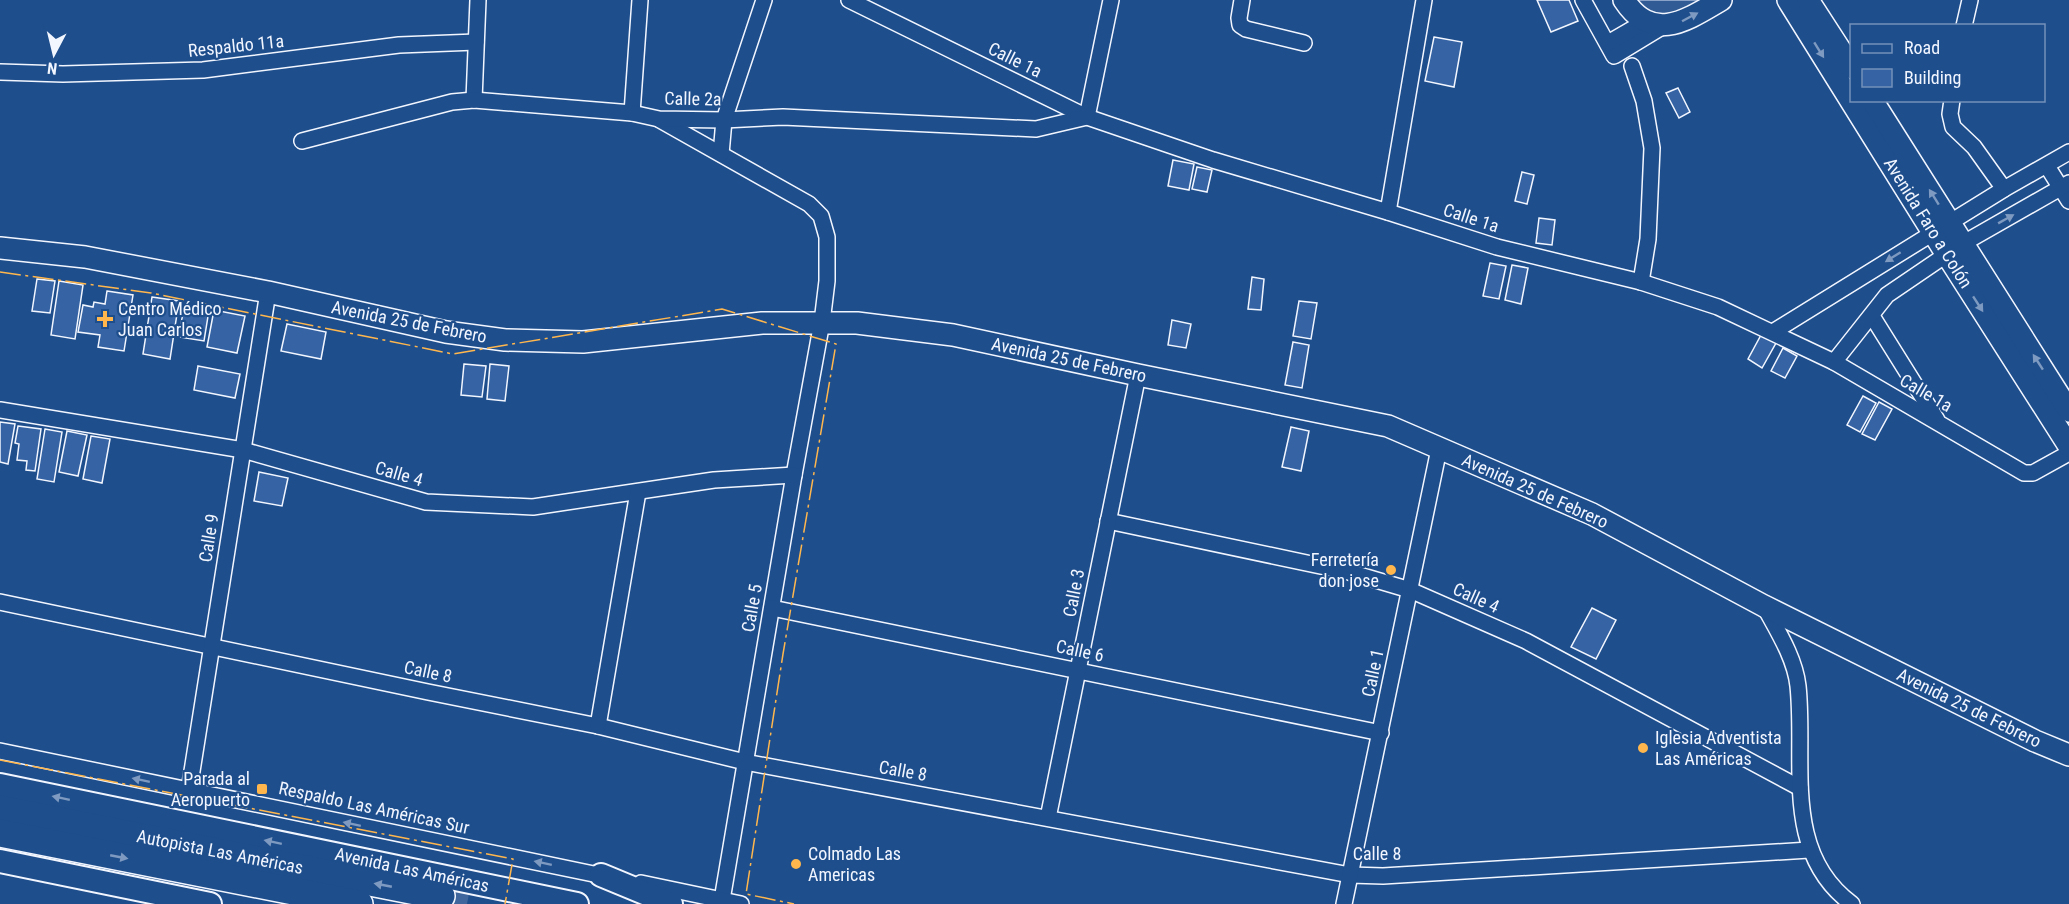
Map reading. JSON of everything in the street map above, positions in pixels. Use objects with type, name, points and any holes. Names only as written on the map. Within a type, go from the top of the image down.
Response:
[{"type":"highway","name":"Autopista Las Américas","points":[[0,809],[441,896]]},
{"type":"highway","name":"Autopista Las Américas","points":[[0,833],[359,904]]},
{"type":"main road","points":[[1624,0],[1629,7],[1655,23],[1678,24],[1721,0]]},
{"type":"main road","name":"Avenida Faro a Colón","points":[[1788,0],[1850,92]]},
{"type":"main road","points":[[1808,0],[1850,66]]},
{"type":"main road","name":"Avenida Faro a Colón","points":[[1857,102],[1942,228]]},
{"type":"main road","name":"Avenida Faro a Colón","points":[[1873,102],[1942,228],[2069,446]]},
{"type":"main road","name":"Avenida 25 de Febrero","points":[[0,248],[84,257],[268,292],[446,332],[505,340],[583,342],[762,323],[822,322],[857,323],[953,335],[1388,426],[1592,514],[1764,606],[2025,736],[2069,755]]},
{"type":"main road","name":"Avenida Faro a Colón","points":[[1954,249],[2069,411]]},
{"type":"main road","name":"Avenida Las Américas","points":[[0,785],[527,899],[577,904]]},
{"type":"main road","points":[[0,861],[210,904]]},
{"type":"main road","points":[[601,875],[671,904]]},
{"type":"street","points":[[474,100],[478,0]]},
{"type":"street","points":[[632,113],[640,0]]},
{"type":"street","points":[[721,154],[724,120],[764,0]]},
{"type":"street","name":"Calle 1a","points":[[849,0],[1087,117],[1213,160],[1497,247],[1641,282],[1718,307],[1834,362],[2024,473],[2033,473],[2069,453]]},
{"type":"street","points":[[1087,117],[1111,0]]},
{"type":"street","points":[[1242,0],[1240,26],[1304,43]]},
{"type":"street","points":[[1388,212],[1424,0]]},
{"type":"street","points":[[1583,0],[1611,49],[1655,23]]},
{"type":"street","points":[[1964,24],[1970,0]]},
{"type":"street","name":"Respaldo 11a","points":[[0,72],[63,74],[203,70],[399,45],[476,42]]},
{"type":"street","points":[[1632,66],[1644,101],[1652,147],[1648,239],[1641,282]]},
{"type":"street","name":"Calle 2a","points":[[302,141],[453,102],[474,100],[632,113],[659,119],[724,120],[783,117],[1036,129],[1087,117]]},
{"type":"street","points":[[1952,102],[1950,114],[1953,127],[1974,147],[2004,189]]},
{"type":"street","name":"Calle 5","points":[[659,119],[809,204],[821,216],[827,237],[827,281],[822,322],[722,900]]},
{"type":"street","points":[[1773,332],[2004,189],[2069,152]]},
{"type":"street","points":[[1834,362],[1887,295],[1954,249],[2066,191],[2047,166]]},
{"type":"street","name":"Calle 9","points":[[189,790],[268,292]]},
{"type":"street","points":[[1872,316],[1938,423]]},
{"type":"street","name":"Calle 3","points":[[1048,818],[1138,375]]},
{"type":"street","name":"Calle 4","points":[[0,410],[243,450],[426,502],[533,507],[714,480],[794,475]]},
{"type":"street","name":"Calle 1","points":[[1344,904],[1439,449]]},
{"type":"street","points":[[598,726],[638,492]]},
{"type":"street","name":"Calle 4","points":[[1108,520],[1350,572],[1410,590],[1526,642],[1800,788]]},
{"type":"street","name":"Calle 8","points":[[0,602],[598,726],[745,762],[1350,875],[1395,875],[1809,850]]},
{"type":"street","points":[[1764,606],[1790,657],[1798,684],[1800,788],[1803,822],[1809,850],[1842,899],[1852,904]]},
{"type":"street","name":"Calle 6","points":[[772,608],[1381,733]]},
{"type":"street","name":"Respaldo Las Américas Sur","points":[[0,752],[741,904]]},
{"type":"shaded area","points":[[1629,0],[1712,0],[1664,22]]},
{"type":"building","points":[[1537,0],[1569,0],[1578,21],[1551,32]]},
{"type":"building","points":[[1434,37],[1462,42],[1454,87],[1425,81]]},
{"type":"building","points":[[1678,88],[1690,112],[1679,118],[1666,93]]},
{"type":"building","points":[[1173,160],[1194,164],[1189,190],[1168,186]]},
{"type":"building","points":[[1197,167],[1212,170],[1207,192],[1192,189]]},
{"type":"building","points":[[1522,172],[1534,175],[1527,204],[1515,201]]},
{"type":"building","points":[[1539,218],[1555,220],[1552,245],[1536,243]]},
{"type":"building","points":[[1490,263],[1506,266],[1499,299],[1483,296]]},
{"type":"building","points":[[1512,265],[1528,268],[1521,304],[1505,300]]},
{"type":"building","points":[[1252,277],[1264,279],[1261,310],[1248,309]]},
{"type":"building","points":[[37,279],[55,281],[50,313],[32,311]]},
{"type":"building","points":[[59,281],[83,285],[75,339],[51,335]]},
{"type":"building","name":"Centro Médico Juan Carlos","points":[[107,291],[133,295],[124,351],[98,347],[100,335],[78,332],[83,305],[93,307],[94,302],[105,304]]},
{"type":"building","points":[[152,297],[179,301],[170,359],[143,354]]},
{"type":"building","points":[[1299,301],[1317,303],[1311,339],[1293,336]]},
{"type":"building","points":[[184,306],[209,310],[204,341],[179,337]]},
{"type":"building","points":[[214,310],[245,316],[237,353],[207,347]]},
{"type":"building","points":[[1172,320],[1191,324],[1186,348],[1168,345]]},
{"type":"building","points":[[287,324],[326,332],[321,359],[281,351]]},
{"type":"building","points":[[1761,335],[1776,343],[1762,368],[1748,359]]},
{"type":"building","points":[[1293,342],[1309,345],[1302,388],[1285,385]]},
{"type":"building","points":[[1783,348],[1797,356],[1785,378],[1771,371]]},
{"type":"building","points":[[464,364],[486,366],[482,397],[461,395]]},
{"type":"building","points":[[490,364],[509,366],[505,401],[487,399]]},
{"type":"building","points":[[198,366],[240,374],[235,398],[194,390]]},
{"type":"building","points":[[1863,396],[1876,403],[1860,432],[1847,425]]},
{"type":"building","points":[[1879,402],[1892,409],[1875,440],[1862,434]]},
{"type":"building","points":[[0,422],[15,424],[8,464],[0,462]]},
{"type":"building","points":[[18,426],[41,429],[35,471],[26,470],[27,461],[17,460],[19,444],[15,443]]},
{"type":"building","points":[[1291,427],[1309,431],[1301,471],[1282,467]]},
{"type":"building","points":[[45,429],[62,432],[54,482],[37,479]]},
{"type":"building","points":[[67,431],[87,435],[78,476],[59,472]]},
{"type":"building","points":[[91,436],[110,439],[102,483],[83,479]]},
{"type":"building","points":[[259,472],[288,478],[282,506],[254,501]]},
{"type":"building","points":[[1592,608],[1616,620],[1596,659],[1571,647]]},
{"type":"tunnel","points":[[441,896],[479,904]]},
{"type":"power","points":[[0,272],[151,293],[453,354],[722,309],[836,344],[783,654],[746,894],[794,904]]},
{"type":"power","points":[[0,760],[513,859],[505,904]]},
{"type":"place","name":"Centro Médico Juan Carlos","points":[[105,319]]},
{"type":"place","name":"Ferretería don jose","points":[[1391,570]]},
{"type":"place","name":"Iglesia Adventista Las Américas","points":[[1643,748]]},
{"type":"place","name":"Parada al Aeropuerto","points":[[262,789]]},
{"type":"place","name":"Colmado Las Americas","points":[[796,864]]}]
